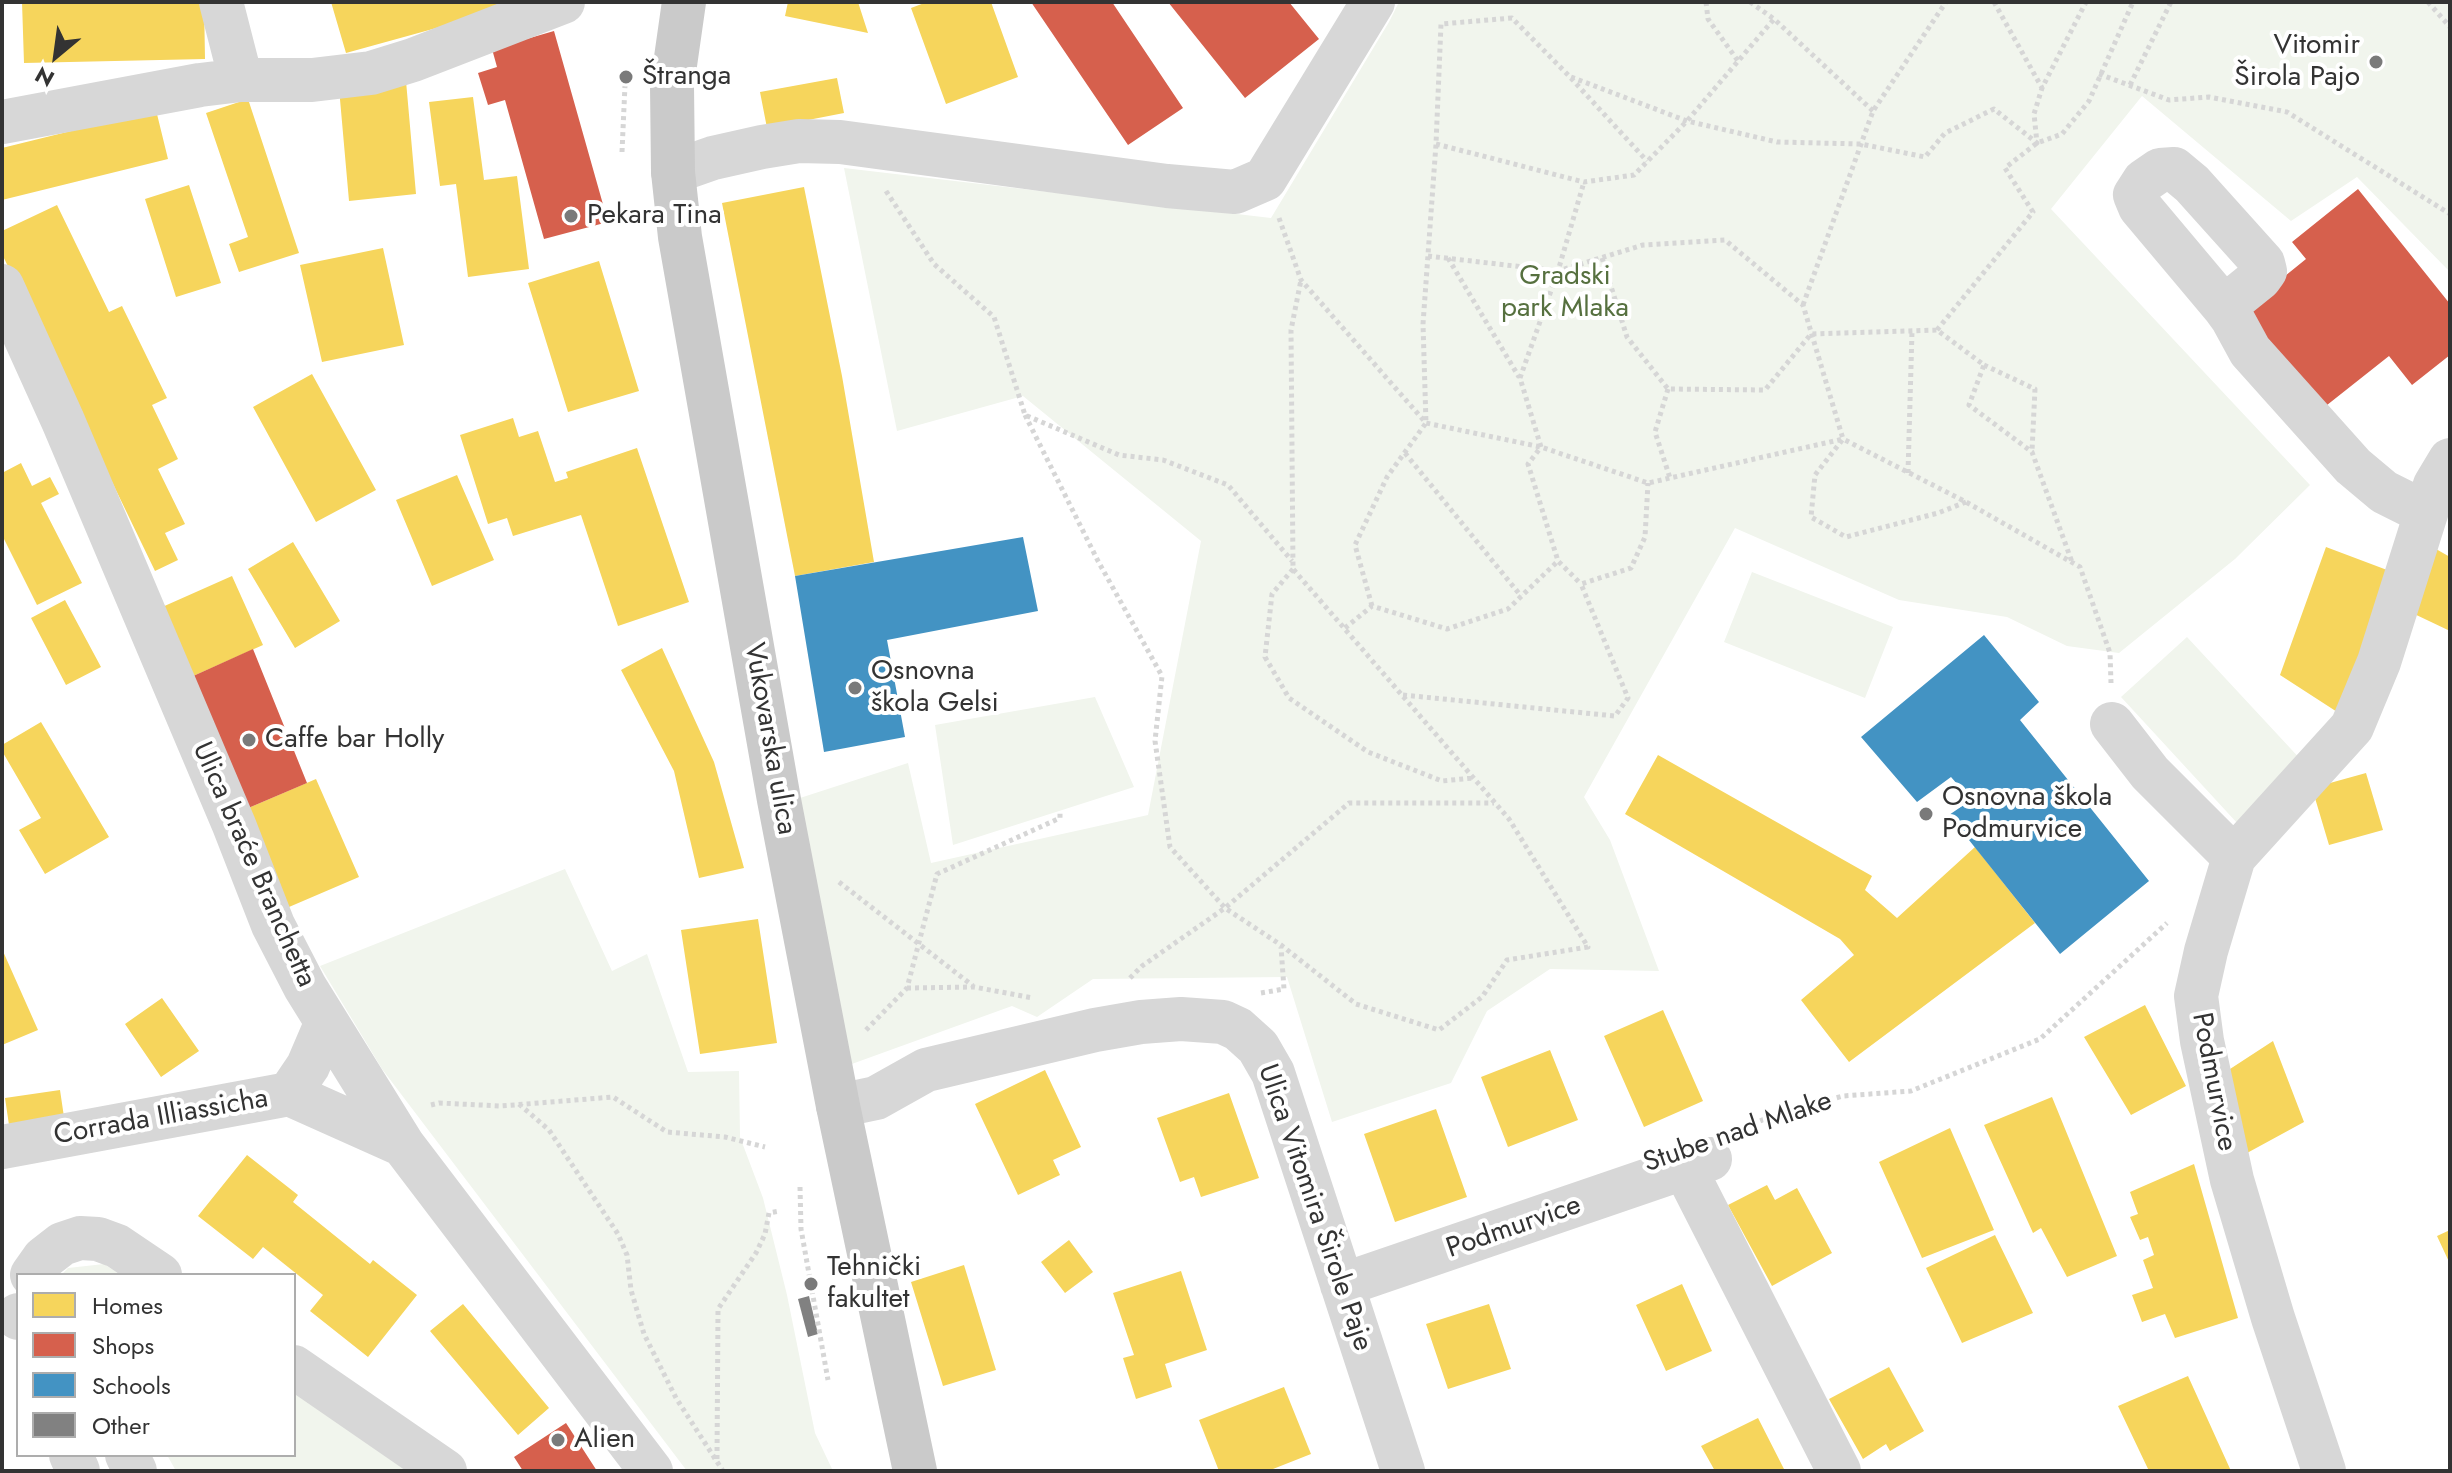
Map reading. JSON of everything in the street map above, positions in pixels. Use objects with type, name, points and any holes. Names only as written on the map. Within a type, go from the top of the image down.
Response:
[{"type":"main road","name":"Vukovarska ulica","points":[[684,2],[672,86],[673,172],[683,253],[776,784],[838,1106],[915,1471]]},
{"type":"street","points":[[221,2],[241,80]]},
{"type":"street","points":[[2,122],[200,85],[241,80],[312,80],[371,73],[563,2]]},
{"type":"street","points":[[673,172],[713,158],[799,141],[858,145],[1235,192],[1265,179],[1373,2]]},
{"type":"street","name":"Ulica braće Branchetta","points":[[2,286],[63,421],[234,825],[273,925],[326,1024],[403,1145],[651,1471]]},
{"type":"street","points":[[2224,307],[2250,351],[2353,466],[2384,492],[2426,513]]},
{"type":"street","name":"Podmurvice","points":[[2324,1471],[2273,1318],[2232,1180],[2202,1041],[2196,996],[2234,857],[2352,727],[2379,662],[2435,485],[2450,460]]},
{"type":"street","points":[[2112,724],[2150,773],[2234,857]]},
{"type":"street","name":"Ulica Vitomira Širole Paje","points":[[838,1106],[876,1098],[926,1070],[1141,1022],[1181,1019],[1223,1022],[1248,1036],[1273,1073],[1403,1471]]},
{"type":"street","name":"Corrada Illiassicha","points":[[2,1147],[289,1094],[308,1066],[326,1024]]},
{"type":"street","points":[[289,1094],[403,1145]]},
{"type":"street","points":[[1709,1153],[1839,1471]]},
{"type":"street","name":"Podmurvice","points":[[1342,1285],[1709,1153]]},
{"type":"street","points":[[33,1273],[44,1258],[62,1244],[80,1238],[98,1239],[117,1246],[157,1273]]},
{"type":"street","points":[[296,1368],[445,1471]]},
{"type":"path","points":[[1706,2],[1708,19],[1738,61]]},
{"type":"path","points":[[1750,2],[1774,19],[1873,111]]},
{"type":"path","points":[[1803,305],[1873,111],[1946,2]]},
{"type":"path","points":[[1994,2],[2042,88]]},
{"type":"path","points":[[2037,143],[2034,114],[2042,88],[2086,2]]},
{"type":"path","points":[[1937,330],[2033,212],[2005,168],[2037,143],[2062,134],[2089,101],[2133,2]]},
{"type":"path","points":[[2130,85],[2171,2]]},
{"type":"path","points":[[2428,2],[2450,27]]},
{"type":"path","points":[[1372,606],[1355,545],[1387,477],[1426,423],[1423,324],[1441,24],[1512,18],[1647,161]]},
{"type":"path","points":[[1436,144],[1584,182],[1634,175],[1687,121],[1774,19]]},
{"type":"path","points":[[2099,74],[2169,100],[2209,97],[2287,112],[2450,214]]},
{"type":"path","points":[[1570,77],[1687,121],[1777,142],[1861,144],[1925,157],[1945,133],[1994,109],[2037,143]]},
{"type":"path","points":[[858,145],[934,264],[994,317],[1025,415],[1098,561],[1162,676],[1155,741],[1170,847],[1225,908],[1281,945],[1356,1004],[1439,1030],[1482,997],[1507,960],[1588,947],[1509,819],[1344,628],[1228,485],[1163,460],[1119,455],[1025,415]]},
{"type":"path","points":[[1265,179],[1301,280],[1426,423],[1541,447],[1648,483],[1843,439],[1966,502],[2080,567],[2110,653],[2112,724]]},
{"type":"path","points":[[1520,378],[1558,271],[1584,182]]},
{"type":"path","points":[[1428,256],[1558,271],[1643,245],[1725,240],[1803,305],[1843,439]]},
{"type":"path","points":[[1448,258],[1520,378],[1541,447]]},
{"type":"path","points":[[1602,258],[1627,337],[1668,389]]},
{"type":"path","points":[[1301,280],[1291,330],[1293,566],[1272,594],[1265,657],[1289,698],[1368,752],[1442,781],[1473,778]]},
{"type":"path","points":[[1668,389],[1765,390],[1811,334],[1937,330],[1984,365],[2035,389],[2032,452],[2072,562]]},
{"type":"path","points":[[1908,473],[1912,331]]},
{"type":"path","points":[[1984,365],[1969,405],[2032,452]]},
{"type":"path","points":[[1668,389],[1655,432],[1670,478]]},
{"type":"path","points":[[1843,439],[1815,475],[1811,517],[1846,537],[1938,513],[1966,502]]},
{"type":"path","points":[[1402,695],[1615,716],[1628,698],[1581,584],[1558,561],[1528,464],[1541,447]]},
{"type":"path","points":[[1405,453],[1521,596]]},
{"type":"path","points":[[1581,584],[1631,568],[1645,537],[1648,483]]},
{"type":"path","points":[[1372,606],[1447,629],[1508,609],[1558,561]]},
{"type":"path","points":[[1344,628],[1372,606]]},
{"type":"path","points":[[1142,966],[1225,908],[1349,803],[1495,803]]},
{"type":"path","points":[[861,1035],[907,988],[937,874],[1060,818],[1060,811]]},
{"type":"path","points":[[828,874],[974,987]]},
{"type":"path","name":"Stube nad Mlake","points":[[1709,1153],[1772,1116],[1843,1096],[1911,1091],[2040,1039],[2174,916]]},
{"type":"path","points":[[1254,994],[1284,989],[1281,945]]},
{"type":"path","points":[[428,1106],[439,1103],[501,1106],[613,1097],[667,1132],[725,1137],[765,1147]]},
{"type":"path","points":[[519,1104],[549,1130],[618,1234],[627,1255],[631,1290],[644,1334],[676,1398],[723,1471]]},
{"type":"path","points":[[800,1187],[801,1229],[828,1380]]},
{"type":"path","points":[[717,1462],[718,1309],[756,1253],[765,1234],[769,1213],[780,1211]]},
{"type":"green space","name":"Gradski park Mlaka","points":[[1399,2],[2450,2],[2450,272],[2357,177],[2291,221],[2142,96],[2051,209],[2310,485],[2235,559],[2119,653],[2067,646],[2007,617],[1899,600],[1735,528],[1584,797],[1610,840],[1659,971],[1550,969],[1487,1011],[1451,1083],[1332,1122],[1287,977],[1093,979],[1037,1017],[1012,1006],[849,1065],[800,798],[908,763],[931,863],[1148,815],[1201,541],[1023,396],[897,431],[844,168],[1271,218]]},
{"type":"green space","points":[[1752,572],[1893,627],[1865,698],[1724,642]]},
{"type":"green space","points":[[2187,637],[2304,763],[2238,824],[2121,697]]},
{"type":"green space","points":[[1095,697],[1134,787],[953,845],[935,725]]},
{"type":"green space","points":[[565,869],[612,971],[647,954],[688,1072],[739,1071],[740,1137],[763,1198],[787,1295],[815,1433],[833,1471],[687,1471],[382,1069],[320,966]]},
{"type":"green space","points":[[104,1264],[118,1273],[63,1273],[68,1268]]},
{"type":"green space","points":[[296,1394],[413,1471],[176,1471],[168,1457],[296,1457]]},
{"type":"building: Homes","points":[[22,2],[204,2],[205,59],[24,63]]},
{"type":"building: Homes","points":[[331,2],[526,2],[527,3],[346,53]]},
{"type":"building: Homes","points":[[788,2],[858,2],[868,33],[785,16]]},
{"type":"building: Homes","points":[[927,2],[991,2],[1018,77],[946,104],[911,8]]},
{"type":"building: Homes","points":[[837,78],[844,113],[767,128],[760,92]]},
{"type":"building: Homes","points":[[406,81],[416,194],[349,201],[339,88]]},
{"type":"building: Homes","points":[[473,97],[484,180],[517,176],[529,269],[468,277],[456,184],[440,186],[429,102]]},
{"type":"building: Homes","points":[[248,99],[299,253],[239,272],[229,244],[248,237],[206,113]]},
{"type":"building: Homes","points":[[156,110],[168,159],[2,200],[2,148]]},
{"type":"building: Homes","points":[[189,185],[221,283],[176,297],[145,199]]},
{"type":"building: Homes","points":[[804,187],[842,376],[874,562],[795,576],[722,203]]},
{"type":"building: Homes","points":[[57,205],[109,312],[122,306],[167,398],[152,405],[178,459],[158,469],[185,524],[165,533],[178,560],[155,571],[2,254],[2,231]]},
{"type":"building: Homes","points":[[383,248],[404,345],[322,362],[300,265]]},
{"type":"building: Homes","points":[[599,261],[639,391],[568,412],[528,283]]},
{"type":"building: Homes","points":[[312,374],[376,490],[316,522],[253,407]]},
{"type":"building: Homes","points":[[513,418],[519,437],[538,431],[555,482],[568,478],[566,472],[637,448],[689,602],[618,626],[581,515],[513,536],[507,518],[488,524],[460,435]]},
{"type":"building: Homes","points":[[21,463],[32,486],[50,477],[59,494],[41,503],[82,583],[37,605],[2,535],[2,473]]},
{"type":"building: Homes","points":[[457,475],[494,560],[432,586],[396,500]]},
{"type":"building: Homes","points":[[293,542],[340,621],[295,648],[248,569]]},
{"type":"building: Homes","points":[[2326,547],[2395,573],[2348,719],[2280,675]]},
{"type":"building: Homes","points":[[2436,549],[2450,557],[2450,631],[2408,611]]},
{"type":"building: Homes","points":[[232,576],[263,645],[191,677],[160,608]]},
{"type":"building: Homes","points":[[65,600],[101,667],[66,685],[31,618]]},
{"type":"building: Homes","points":[[662,648],[714,762],[744,868],[699,878],[674,771],[621,670]]},
{"type":"building: Homes","points":[[41,722],[109,837],[45,874],[19,830],[41,818],[2,751],[2,745]]},
{"type":"building: Homes","points":[[1658,755],[1872,876],[1865,890],[1897,918],[1975,847],[2035,923],[1849,1062],[1801,1000],[1854,955],[1840,939],[1625,814]]},
{"type":"building: Homes","points":[[2366,773],[2383,830],[2329,845],[2312,788]]},
{"type":"building: Homes","points":[[316,779],[359,877],[289,907],[246,809]]},
{"type":"building: Homes","points":[[758,919],[777,1043],[700,1054],[681,930]]},
{"type":"building: Homes","points":[[2,949],[38,1030],[2,1045]]},
{"type":"building: Homes","points":[[162,998],[199,1051],[161,1077],[125,1024]]},
{"type":"building: Homes","points":[[2145,1005],[2186,1086],[2131,1115],[2084,1037]]},
{"type":"building: Homes","points":[[1663,1010],[1703,1101],[1644,1127],[1604,1036]]},
{"type":"building: Homes","points":[[2273,1041],[2304,1122],[2236,1159],[2230,1069]]},
{"type":"building: Homes","points":[[1550,1050],[1578,1120],[1508,1147],[1481,1077]]},
{"type":"building: Homes","points":[[1045,1070],[1081,1147],[1053,1160],[1060,1175],[1018,1195],[975,1104]]},
{"type":"building: Homes","points":[[60,1090],[64,1117],[9,1125],[5,1098]]},
{"type":"building: Homes","points":[[1229,1093],[1259,1178],[1201,1197],[1194,1177],[1180,1182],[1157,1118]]},
{"type":"building: Homes","points":[[2052,1097],[2117,1256],[2067,1277],[2041,1228],[2033,1233],[1984,1125]]},
{"type":"building: Homes","points":[[1436,1109],[1467,1197],[1395,1222],[1364,1134]]},
{"type":"building: Homes","points":[[1950,1128],[1994,1230],[1922,1258],[1879,1162]]},
{"type":"building: Homes","points":[[247,1155],[298,1195],[293,1202],[370,1264],[373,1260],[417,1295],[368,1357],[310,1311],[323,1295],[263,1247],[253,1259],[198,1216]]},
{"type":"building: Homes","points":[[2194,1164],[2238,1318],[2175,1338],[2165,1314],[2142,1322],[2132,1295],[2153,1288],[2143,1260],[2154,1255],[2148,1237],[2140,1240],[2130,1217],[2138,1214],[2130,1192]]},
{"type":"building: Homes","points":[[1767,1185],[1775,1200],[1797,1188],[1832,1253],[1772,1286],[1728,1205]]},
{"type":"building: Homes","points":[[2450,1230],[2450,1264],[2437,1236]]},
{"type":"building: Homes","points":[[1995,1235],[2033,1313],[1962,1343],[1926,1268]]},
{"type":"building: Homes","points":[[1069,1240],[1093,1272],[1065,1293],[1041,1262]]},
{"type":"building: Homes","points":[[964,1265],[996,1370],[943,1386],[911,1282]]},
{"type":"building: Homes","points":[[1181,1271],[1207,1350],[1165,1364],[1172,1387],[1136,1399],[1123,1358],[1134,1355],[1113,1293]]},
{"type":"building: Homes","points":[[1682,1284],[1712,1351],[1666,1371],[1636,1305]]},
{"type":"building: Homes","points":[[463,1304],[549,1408],[518,1435],[430,1331]]},
{"type":"building: Homes","points":[[1489,1304],[1511,1369],[1448,1389],[1426,1324]]},
{"type":"building: Homes","points":[[1889,1367],[1924,1431],[1890,1451],[1886,1444],[1863,1459],[1829,1399]]},
{"type":"building: Homes","points":[[2188,1376],[2231,1471],[2149,1471],[2118,1406]]},
{"type":"building: Homes","points":[[1284,1387],[1311,1454],[1274,1471],[1219,1471],[1199,1420]]},
{"type":"building: Homes","points":[[1758,1418],[1785,1471],[1715,1471],[1701,1446]]},
{"type":"building: Shops","points":[[1031,2],[1112,2],[1183,108],[1128,145]]},
{"type":"building: Shops","points":[[1168,2],[1289,2],[1319,39],[1245,98]]},
{"type":"building: Shops","points":[[554,31],[608,222],[544,239],[505,100],[488,105],[478,73],[497,67],[492,49]]},
{"type":"building: Shops","points":[[2358,189],[2450,304],[2450,355],[2412,385],[2389,356],[2322,409],[2243,310],[2306,259],[2292,242]]},
{"type":"building: Shops","points":[[253,649],[307,783],[246,809],[191,677]]},
{"type":"building: Shops","name":"Alien","points":[[566,1423],[597,1471],[523,1471],[514,1457]]},
{"type":"building: Schools","name":"Osnovna škola Gelsi","points":[[1023,537],[1038,611],[887,640],[905,737],[824,752],[795,576]]},
{"type":"building: Schools","points":[[1984,635],[2039,702],[2020,720],[2149,881],[2060,954],[1949,815],[1971,800],[1951,777],[1917,802],[1861,737]]},
{"type":"building: Other","points":[[809,1296],[818,1334],[808,1337],[798,1299]]},
{"type":"place","name":"Vitomir Širola Pajo","points":[[2376,62]]},
{"type":"place","name":"Štranga","points":[[626,77]]},
{"type":"place","name":"Pekara Tina","points":[[571,216]]},
{"type":"place","name":"Osnovna škola Gelsi","points":[[855,688]]},
{"type":"place","name":"Caffe bar Holly","points":[[249,740]]},
{"type":"place","name":"Osnovna škola Podmurvice","points":[[1926,814]]},
{"type":"place","name":"Tehnički fakultet","points":[[811,1284]]},
{"type":"place","name":"Alien","points":[[558,1440]]}]
